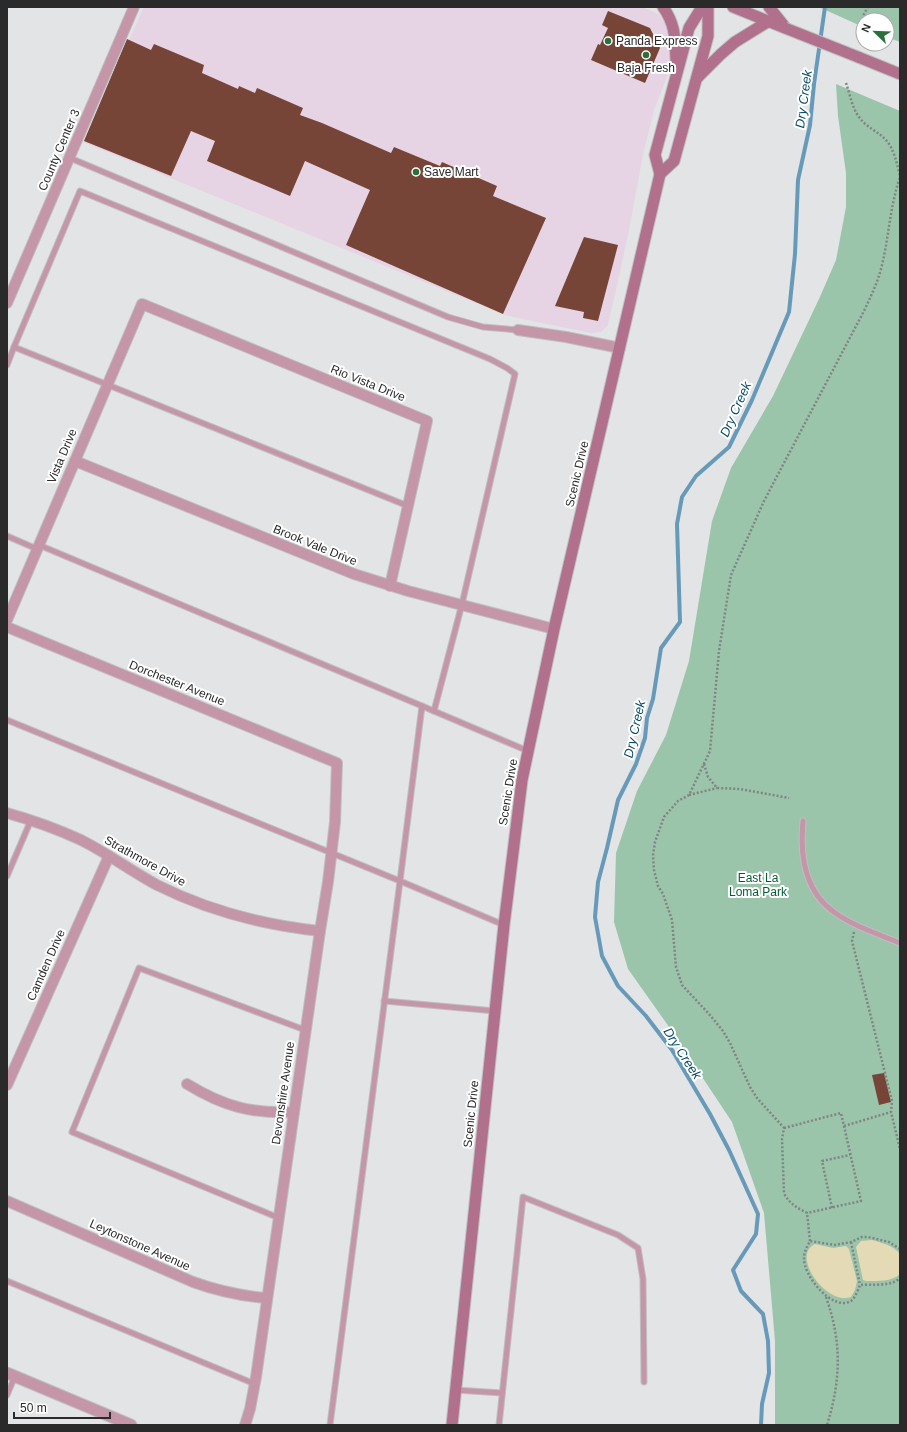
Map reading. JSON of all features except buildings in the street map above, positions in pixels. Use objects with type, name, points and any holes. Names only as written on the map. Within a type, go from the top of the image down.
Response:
[{"type":"main road","points":[[663,7],[673,25],[677,70]]},
{"type":"main road","name":"Scenic Drive","points":[[452,1425],[504,925],[522,780],[554,629],[660,174],[655,155],[689,28],[702,7]]},
{"type":"main road","points":[[660,174],[674,161],[708,36],[708,7]]},
{"type":"main road","points":[[733,7],[900,74]]},
{"type":"main road","points":[[769,7],[785,28]]},
{"type":"main road","points":[[696,78],[735,42],[770,21]]},
{"type":"street","name":"County Center 3","points":[[7,303],[134,7]]},
{"type":"street","name":"Vista Drive","points":[[7,620],[142,304]]},
{"type":"street","name":"Rio Vista Drive","points":[[142,304],[427,421],[390,586]]},
{"type":"street","points":[[518,330],[566,337],[620,348]]},
{"type":"street","name":"Brook Vale Drive","points":[[75,461],[308,557],[354,574],[390,586],[554,629]]},
{"type":"street","name":"Dorchester Avenue","points":[[7,627],[337,763]]},
{"type":"street","name":"Devonshire Avenue","points":[[245,1425],[255,1384],[305,1030],[328,882],[335,822],[337,763]]},
{"type":"street","name":"Strathmore Drive","points":[[7,813],[47,826],[81,841],[156,884],[190,900],[226,913],[258,922],[289,928],[320,931]]},
{"type":"street","name":"Camden Drive","points":[[7,1086],[109,856]]},
{"type":"street","points":[[187,1084],[226,1104],[250,1110],[274,1113],[294,1112]]},
{"type":"street","name":"Leytonstone Avenue","points":[[7,1201],[193,1282],[232,1294],[267,1298]]},
{"type":"street","points":[[11,1374],[110,1421],[131,1425]]},
{"type":"lane","points":[[70,158],[448,317],[484,327],[518,330]]},
{"type":"lane","points":[[7,365],[80,191],[490,359],[515,374],[462,604],[434,711]]},
{"type":"lane","points":[[14,347],[408,506]]},
{"type":"lane","points":[[7,536],[38,547],[528,751]]},
{"type":"lane","points":[[330,1425],[422,706]]},
{"type":"lane","points":[[7,720],[331,852],[504,925]]},
{"type":"lane","points":[[7,876],[31,820]]},
{"type":"lane","points":[[803,821],[801,841],[802,856],[806,873],[821,900],[832,911],[858,926],[900,943]]},
{"type":"lane","points":[[279,1218],[72,1132],[139,968],[305,1030]]},
{"type":"lane","points":[[384,1001],[495,1011]]},
{"type":"lane","points":[[499,1425],[523,1196],[618,1235],[638,1248],[643,1278],[644,1382]]},
{"type":"lane","points":[[7,1281],[255,1384]]},
{"type":"lane","points":[[7,1395],[11,1374]]},
{"type":"lane","points":[[456,1390],[502,1393]]},
{"type":"path","points":[[689,795],[710,751],[719,651],[731,575],[764,501],[864,311],[877,283],[882,265],[900,176],[890,145],[859,117],[854,108],[846,83]]},
{"type":"path","points":[[896,190],[900,187]]},
{"type":"path","points":[[704,764],[708,777],[717,788]]},
{"type":"path","points":[[784,1128],[757,1098],[750,1087],[726,1037],[710,1014],[682,985],[676,967],[672,920],[663,894],[658,886],[654,870],[653,855],[655,842],[664,817],[678,801],[689,795],[717,788],[740,789],[789,798]]},
{"type":"path","points":[[858,926],[853,935],[852,942],[892,1101],[891,1112],[900,1149]]},
{"type":"path","points":[[844,1126],[891,1112]]},
{"type":"path","points":[[841,1113],[861,1201],[807,1214],[791,1204],[786,1199],[784,1193],[782,1139],[784,1128],[841,1113]]},
{"type":"path","points":[[832,1208],[822,1161],[850,1155]]},
{"type":"path","points":[[807,1214],[810,1241],[805,1251],[804,1263],[807,1272],[826,1297],[835,1327],[838,1352],[839,1366],[836,1388],[827,1425]]},
{"type":"path","points":[[810,1241],[835,1245],[851,1242],[868,1236],[889,1242],[900,1249]]},
{"type":"path","points":[[826,1297],[840,1302],[847,1302],[852,1300],[860,1285],[851,1242]]},
{"type":"path","points":[[860,1285],[887,1283],[900,1278]]},
{"type":"shaded area","points":[[144,7],[643,7],[660,15],[669,29],[671,48],[667,77],[654,110],[643,154],[628,235],[608,325],[601,332],[591,333],[505,315],[83,142]]},
{"type":"green space","points":[[819,7],[900,7],[900,42],[895,40],[895,12],[855,12],[855,23]]},
{"type":"green space","name":"East La Loma Park","points":[[836,84],[900,111],[900,1425],[775,1425],[775,1341],[764,1213],[732,1122],[667,1024],[628,969],[614,922],[616,853],[637,791],[666,735],[689,661],[712,521],[731,468],[773,396],[836,260],[846,207],[846,173],[838,116]]},
{"type":"sand","points":[[872,1240],[891,1246],[900,1254],[900,1274],[896,1277],[884,1280],[863,1280],[856,1247],[861,1241]]},
{"type":"sand","points":[[815,1244],[833,1248],[846,1246],[849,1249],[857,1281],[855,1290],[851,1297],[842,1298],[832,1294],[822,1287],[815,1278],[809,1268],[807,1259],[808,1250]]},
{"type":"waterway","name":"Dry Creek","points":[[761,1425],[762,1404],[769,1373],[768,1341],[763,1314],[741,1291],[733,1270],[756,1234],[758,1214],[729,1150],[710,1114],[672,1050],[646,1016],[618,986],[602,956],[595,917],[598,882],[618,800],[636,764],[645,738],[647,718],[653,699],[661,648],[680,622],[677,524],[682,497],[696,476],[729,447],[752,400],[789,312],[795,254],[798,180],[810,125],[814,84],[825,7]]},
{"type":"place","name":"Panda Express","points":[[608,41]]},
{"type":"place","name":"Baja Fresh","points":[[646,55]]},
{"type":"place","name":"Save Mart","points":[[416,172]]}]
